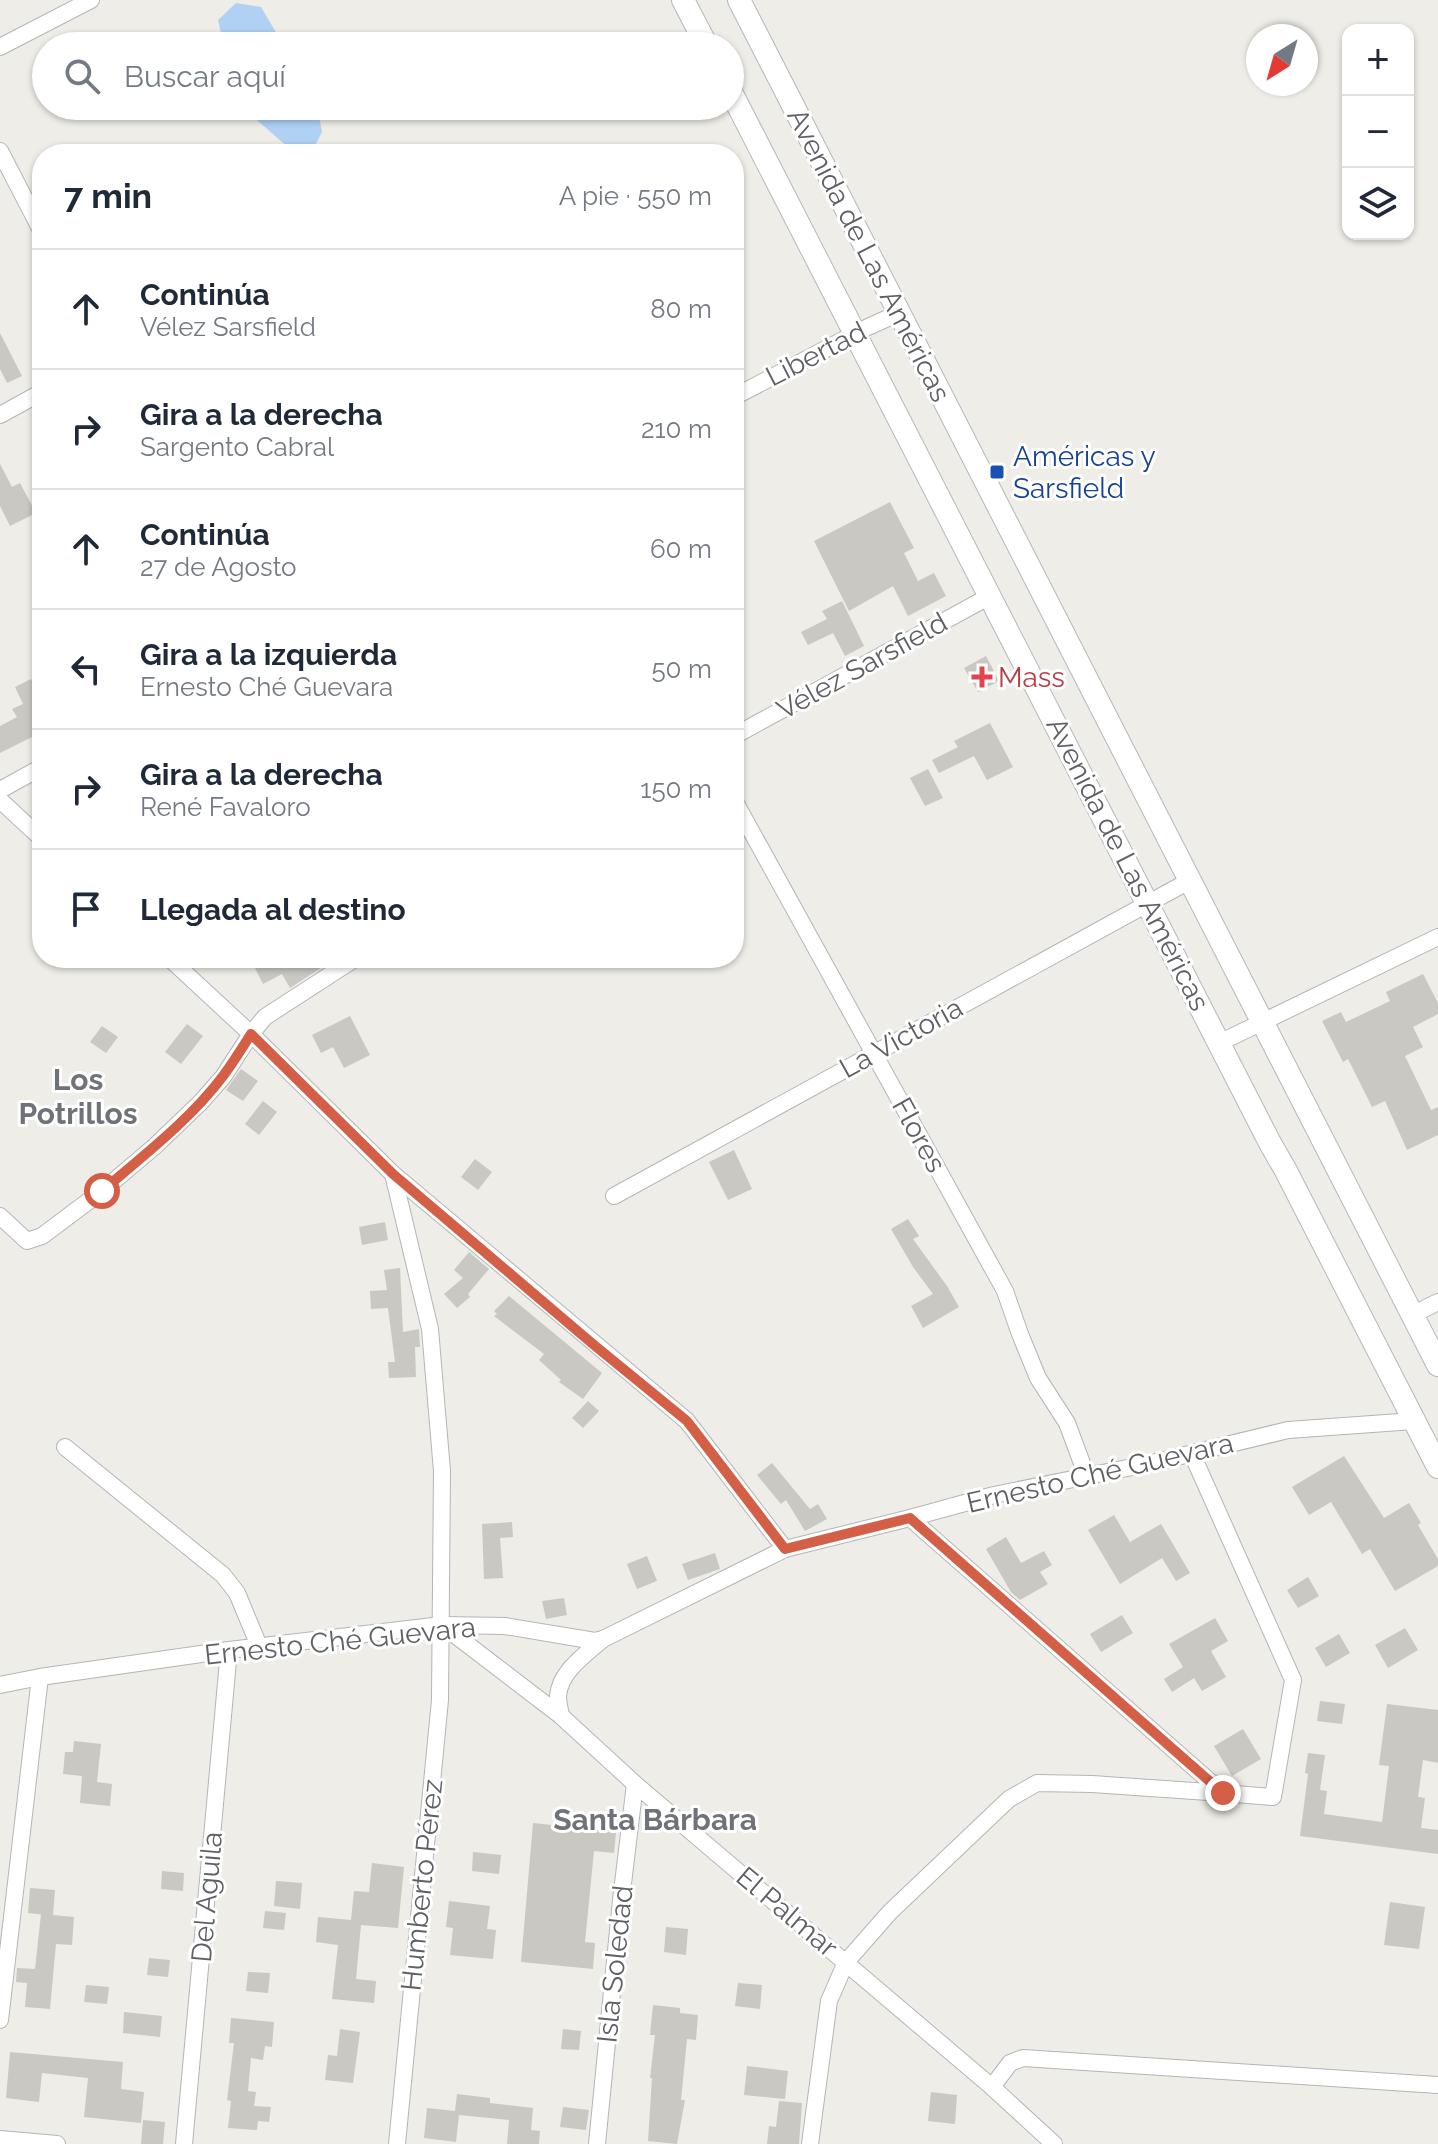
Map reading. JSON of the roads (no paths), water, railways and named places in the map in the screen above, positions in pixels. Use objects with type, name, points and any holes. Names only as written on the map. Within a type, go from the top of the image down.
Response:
[{"type":"main road","points":[[683,0],[700,32]]},
{"type":"main road","name":"Avenida de Las Américas","points":[[739,0],[1438,1365]]},
{"type":"main road","name":"Avenida de Las Américas","points":[[744,117],[1438,1467]]},
{"type":"street","points":[[0,47],[91,0]]},
{"type":"street","points":[[0,151],[32,213]]},
{"type":"street","name":"Libertad","points":[[744,392],[899,313]]},
{"type":"street","points":[[0,415],[32,397]]},
{"type":"street","name":"Vélez Sarsfield","points":[[744,731],[990,596]]},
{"type":"street","points":[[0,790],[32,772]]},
{"type":"street","points":[[0,800],[32,830]]},
{"type":"street","name":"Flores","points":[[744,818],[1005,1291],[1038,1378],[1067,1423],[1087,1477]]},
{"type":"street","name":"La Victoria","points":[[614,1196],[1189,881]]},
{"type":"street","points":[[1219,1043],[1438,937]]},
{"type":"street","points":[[180,968],[393,1174],[687,1421],[785,1549]]},
{"type":"street","points":[[0,1216],[27,1241],[42,1236],[102,1191],[200,1103],[223,1077],[265,1017],[341,968]]},
{"type":"street","name":"Humberto Pérez","points":[[393,1174],[430,1329],[442,1471],[440,1700],[397,2144]]},
{"type":"street","points":[[1412,1315],[1438,1302]]},
{"type":"street","name":"Ernesto Ché Guevara","points":[[0,1685],[229,1650],[442,1625],[505,1626],[595,1641],[785,1549],[994,1495],[1192,1454],[1288,1430],[1414,1421]]},
{"type":"street","points":[[65,1447],[223,1575],[237,1593],[259,1646]]},
{"type":"street","points":[[810,2144],[829,2001],[846,1962],[890,1912],[1009,1799],[1037,1783],[1273,1797],[1293,1680],[1192,1454]]},
{"type":"street","points":[[910,1518],[1223,1793]]},
{"type":"street","name":"El Palmar","points":[[442,1625],[561,1716],[635,1784],[992,2087],[1054,2144]]},
{"type":"street","points":[[561,1716],[558,1695],[564,1679],[572,1666],[603,1639]]},
{"type":"street","name":"Del Aguila","points":[[184,2144],[229,1650]]},
{"type":"street","points":[[0,2020],[40,1677]]},
{"type":"street","name":"Isla Soledad","points":[[597,2144],[635,1784]]},
{"type":"street","points":[[992,2087],[1010,2063],[1023,2058],[1438,2085]]},
{"type":"street","points":[[0,2139],[57,2144]]},
{"type":"water","points":[[236,3],[261,7],[276,32],[221,32],[218,20]]},
{"type":"water","points":[[257,120],[320,120],[322,132],[316,144],[284,144]]},
{"type":"place","name":"Américas y Sarsfield","points":[[997,472]]},
{"type":"place","name":"Mass","points":[[982,677]]},
{"type":"district","name":"Los Potrillos","points":[[78,1096]]},
{"type":"district","name":"Santa Bárbara","points":[[655,1819]]}]
